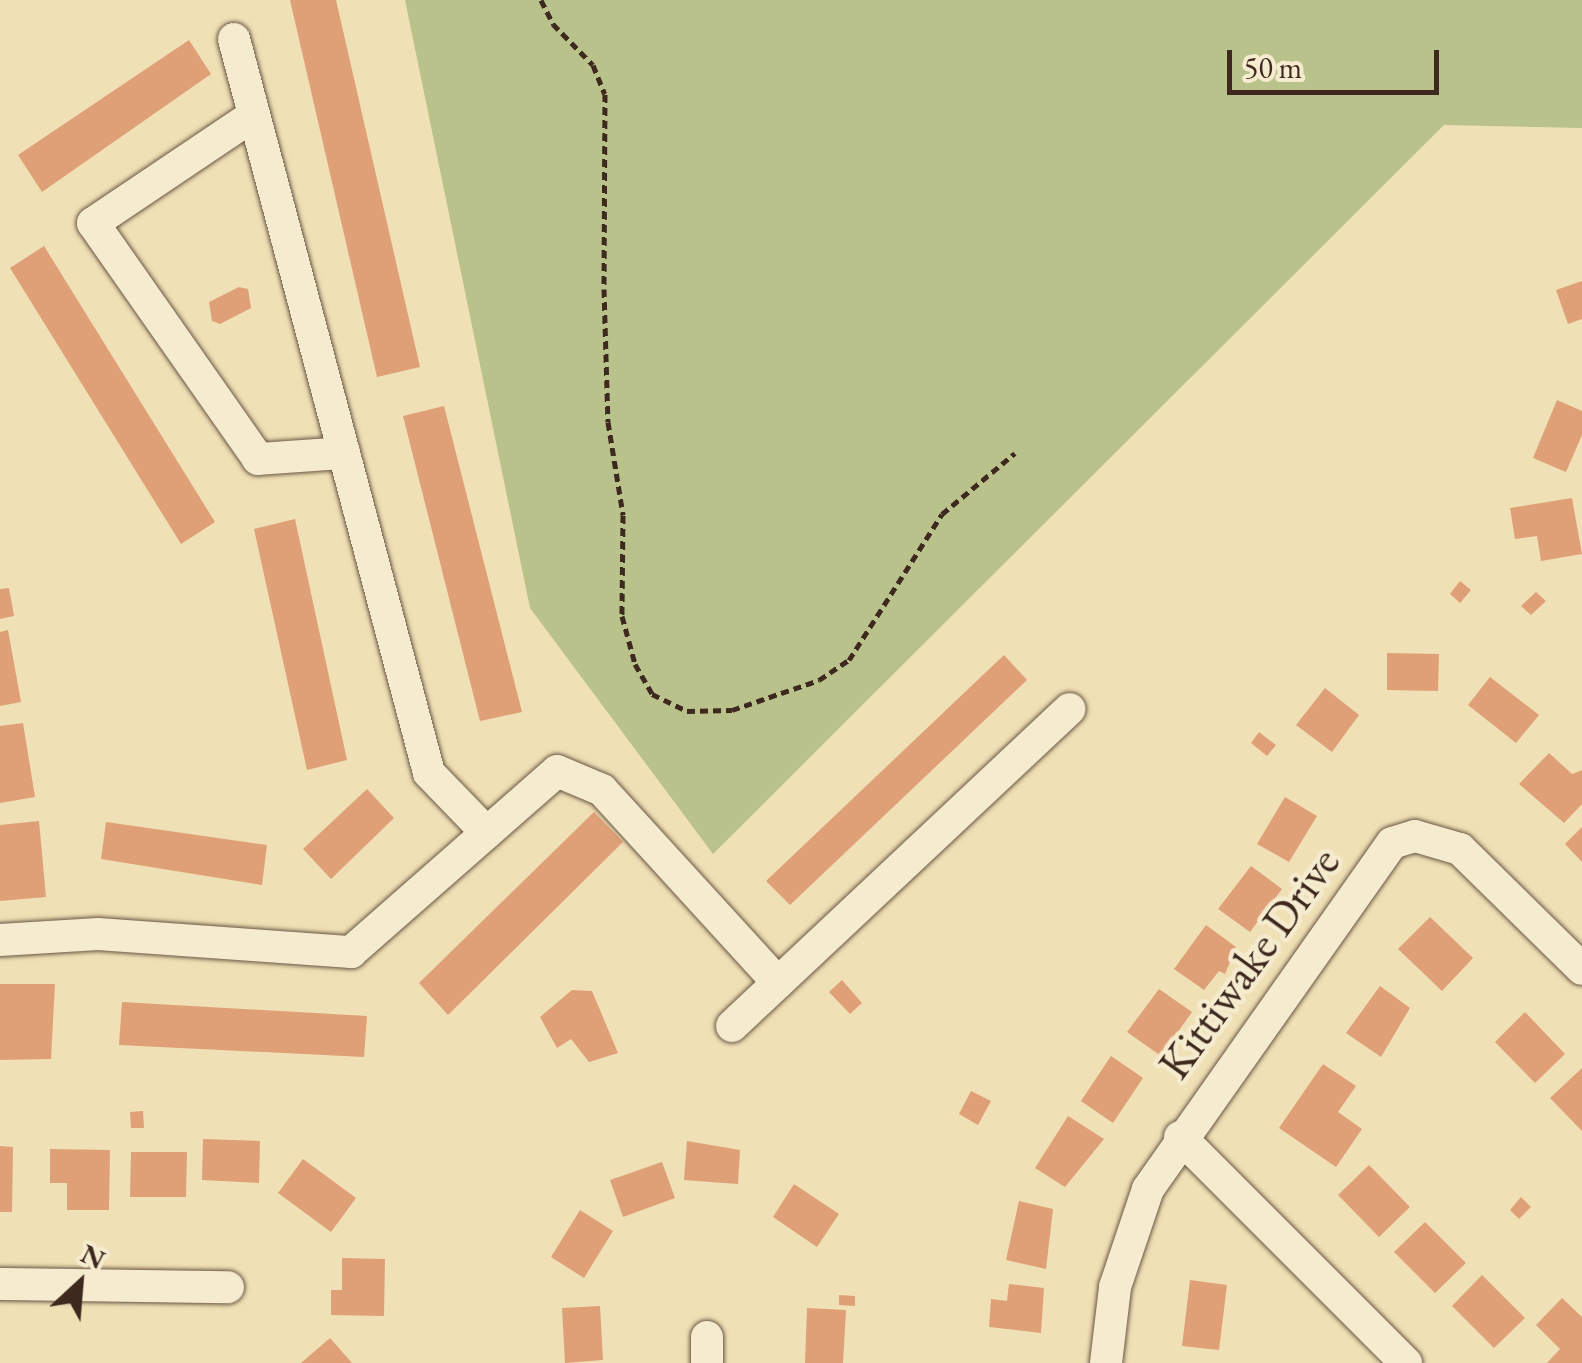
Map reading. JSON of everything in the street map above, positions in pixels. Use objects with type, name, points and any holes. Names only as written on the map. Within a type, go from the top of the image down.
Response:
[{"type":"street","points":[[234,39],[428,773],[488,833]]},
{"type":"street","points":[[254,115],[93,222],[258,459],[344,453]]},
{"type":"street","points":[[732,1026],[1069,709]]},
{"type":"street","points":[[0,940],[98,934],[351,952],[558,771],[602,790],[778,983]]},
{"type":"street","name":"Kittiwake Drive","points":[[1106,1363],[1115,1287],[1137,1218],[1180,1137],[1392,842],[1415,836],[1460,849],[1582,968]]},
{"type":"street","points":[[1180,1137],[1406,1363]]},
{"type":"street","points":[[0,1284],[228,1287]]},
{"type":"path","points":[[540,0],[552,24],[593,65],[604,94],[606,365],[623,515],[622,616],[635,664],[652,694],[686,712],[732,710],[819,680],[849,660],[942,514],[1016,453]]},
{"type":"green space","points":[[405,0],[1582,0],[1582,128],[1444,125],[713,854],[530,608]]},
{"type":"building","points":[[290,0],[336,0],[420,367],[377,377]]},
{"type":"building","points":[[189,40],[211,74],[42,192],[18,155]]},
{"type":"building","points":[[44,246],[215,522],[181,544],[10,268]]},
{"type":"building","points":[[1582,281],[1582,319],[1568,324],[1556,290]]},
{"type":"building","points":[[239,287],[248,289],[251,308],[220,324],[212,321],[209,302]]},
{"type":"building","points":[[1557,400],[1582,411],[1582,435],[1566,472],[1533,458]]},
{"type":"building","points":[[444,406],[522,712],[480,721],[403,416]]},
{"type":"building","points":[[1572,498],[1582,554],[1541,561],[1537,536],[1515,539],[1510,508]]},
{"type":"building","points":[[295,519],[347,760],[307,770],[254,529]]},
{"type":"building","points":[[1460,581],[1471,590],[1460,603],[1450,594]]},
{"type":"building","points":[[9,588],[14,616],[0,619],[0,589]]},
{"type":"building","points":[[1536,592],[1546,601],[1531,615],[1521,606]]},
{"type":"building","points":[[8,630],[21,702],[0,706],[0,632]]},
{"type":"building","points":[[1387,653],[1439,654],[1438,691],[1387,690]]},
{"type":"building","points":[[1004,655],[1027,680],[790,905],[766,881]]},
{"type":"building","points":[[1490,677],[1539,715],[1516,743],[1468,705]]},
{"type":"building","points":[[1325,688],[1359,715],[1332,752],[1296,725]]},
{"type":"building","points":[[23,723],[35,797],[0,803],[0,726]]},
{"type":"building","points":[[1259,732],[1276,745],[1267,756],[1251,743]]},
{"type":"building","points":[[1549,753],[1572,774],[1582,770],[1582,804],[1564,823],[1519,784]]},
{"type":"building","points":[[367,789],[394,818],[331,879],[303,849]]},
{"type":"building","points":[[1285,797],[1317,816],[1289,862],[1257,844]]},
{"type":"building","points":[[594,812],[623,842],[448,1015],[419,983]]},
{"type":"building","points":[[39,821],[46,897],[0,901],[0,825]]},
{"type":"building","points":[[106,822],[267,845],[262,885],[101,859]]},
{"type":"building","points":[[1582,827],[1582,862],[1565,844]]},
{"type":"building","points":[[1251,866],[1282,889],[1250,932],[1218,909]]},
{"type":"building","points":[[1430,917],[1473,958],[1442,991],[1398,949]]},
{"type":"building","points":[[1206,925],[1236,947],[1225,974],[1219,971],[1204,990],[1174,969]]},
{"type":"building","points":[[842,980],[862,1003],[850,1014],[829,992]]},
{"type":"building","points":[[0,984],[55,984],[51,1059],[0,1060]]},
{"type":"building","points":[[1380,986],[1410,1008],[1381,1057],[1346,1033]]},
{"type":"building","points":[[1159,989],[1192,1012],[1161,1056],[1127,1032]]},
{"type":"building","points":[[572,990],[592,991],[618,1053],[589,1062],[571,1039],[557,1048],[540,1017]]},
{"type":"building","points":[[122,1002],[367,1016],[364,1057],[119,1045]]},
{"type":"building","points":[[1525,1012],[1565,1054],[1535,1083],[1495,1042]]},
{"type":"building","points":[[1111,1056],[1143,1078],[1113,1123],[1081,1101]]},
{"type":"building","points":[[1323,1064],[1356,1086],[1338,1112],[1362,1129],[1336,1167],[1279,1128]]},
{"type":"building","points":[[1582,1068],[1582,1131],[1550,1098]]},
{"type":"building","points":[[971,1091],[991,1101],[978,1125],[959,1114]]},
{"type":"building","points":[[143,1111],[144,1128],[131,1128],[130,1112]]},
{"type":"building","points":[[1068,1116],[1104,1139],[1065,1187],[1035,1168]]},
{"type":"building","points":[[203,1139],[260,1141],[259,1183],[202,1180]]},
{"type":"building","points":[[687,1141],[740,1150],[738,1184],[684,1180]]},
{"type":"building","points":[[0,1146],[13,1147],[12,1212],[0,1212]]},
{"type":"building","points":[[50,1149],[110,1150],[109,1210],[67,1210],[67,1183],[50,1183]]},
{"type":"building","points":[[131,1152],[187,1152],[186,1197],[130,1197]]},
{"type":"building","points":[[303,1159],[356,1198],[331,1232],[278,1193]]},
{"type":"building","points":[[662,1162],[675,1198],[623,1217],[610,1180]]},
{"type":"building","points":[[1369,1165],[1410,1207],[1379,1237],[1338,1195]]},
{"type":"building","points":[[794,1184],[839,1214],[817,1247],[773,1217]]},
{"type":"building","points":[[1521,1197],[1531,1207],[1519,1219],[1510,1210]]},
{"type":"building","points":[[1019,1201],[1053,1209],[1046,1269],[1006,1260]]},
{"type":"building","points":[[580,1210],[613,1231],[584,1278],[551,1257]]},
{"type":"building","points":[[1425,1222],[1466,1263],[1435,1293],[1394,1252]]},
{"type":"building","points":[[342,1258],[385,1259],[384,1316],[331,1315],[331,1290],[342,1290]]},
{"type":"building","points":[[1482,1275],[1525,1318],[1494,1348],[1452,1306]]},
{"type":"building","points":[[1190,1280],[1227,1285],[1219,1350],[1182,1346]]},
{"type":"building","points":[[1009,1284],[1044,1288],[1041,1333],[989,1327],[991,1299],[1007,1301]]},
{"type":"building","points":[[839,1295],[855,1296],[855,1306],[839,1305]]},
{"type":"building","points":[[1562,1298],[1582,1317],[1582,1363],[1547,1363],[1560,1349],[1536,1325]]},
{"type":"building","points":[[600,1306],[603,1360],[565,1363],[562,1308]]},
{"type":"building","points":[[807,1308],[846,1310],[843,1363],[805,1363]]},
{"type":"building","points":[[330,1338],[352,1363],[301,1363]]}]
